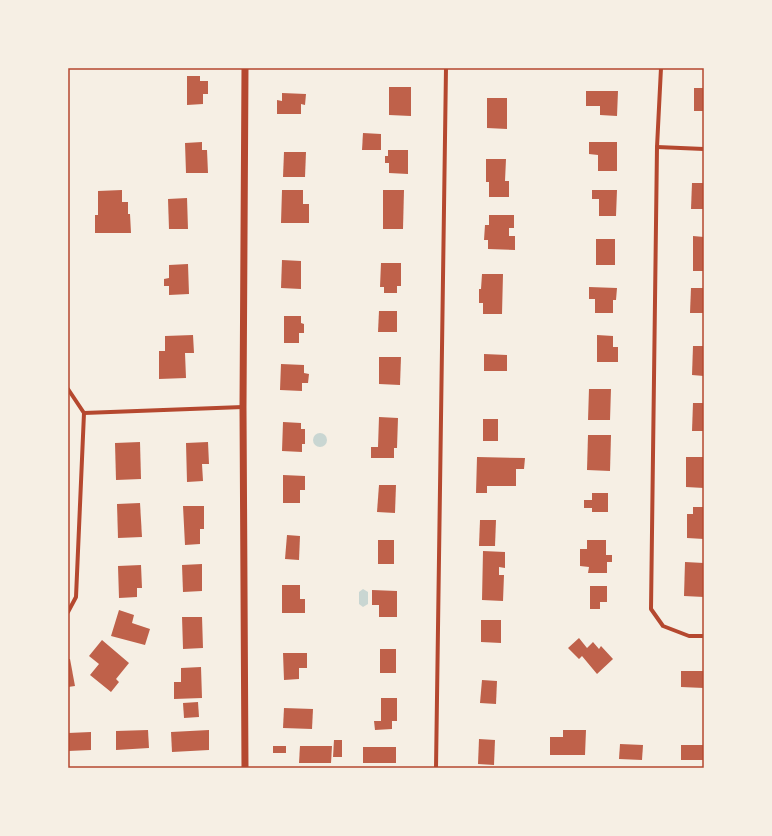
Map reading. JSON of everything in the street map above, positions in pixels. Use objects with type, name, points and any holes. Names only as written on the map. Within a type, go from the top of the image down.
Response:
[{"type":"street","points":[[245,68],[243,407],[245,768]]},
{"type":"street","points":[[436,768],[446,68]]},
{"type":"street","points":[[661,68],[657,147],[650,609],[663,626],[689,636],[704,636]]},
{"type":"street","points":[[657,147],[704,150]]},
{"type":"street","points":[[68,389],[84,414],[76,597],[68,612]]},
{"type":"street","points":[[84,414],[243,407]]},
{"type":"shaded area","points":[[317,433],[323,433],[327,437],[327,443],[323,447],[317,447],[313,443],[313,437]]},
{"type":"shaded area","points":[[363,589],[368,592],[368,604],[363,607],[359,604],[359,592]]},
{"type":"building","points":[[187,76],[200,76],[200,81],[208,81],[208,94],[203,94],[203,104],[187,105]]},
{"type":"building","points":[[389,87],[411,87],[411,116],[389,115]]},
{"type":"building","points":[[694,88],[704,88],[704,111],[694,111]]},
{"type":"building","points":[[586,91],[618,91],[617,116],[600,115],[600,106],[586,106]]},
{"type":"building","points":[[282,93],[306,94],[305,105],[301,104],[301,114],[277,114],[277,100],[282,101]]},
{"type":"building","points":[[487,98],[507,98],[507,129],[487,128]]},
{"type":"building","points":[[363,133],[381,134],[381,150],[362,150]]},
{"type":"building","points":[[202,142],[202,150],[207,150],[208,173],[186,173],[185,143]]},
{"type":"building","points":[[589,142],[617,142],[617,171],[598,171],[598,155],[589,154]]},
{"type":"building","points":[[388,150],[408,150],[408,174],[389,173],[389,163],[385,163],[385,156],[388,156]]},
{"type":"building","points":[[284,152],[306,152],[305,177],[283,177]]},
{"type":"building","points":[[486,159],[506,159],[505,181],[509,181],[509,197],[489,197],[489,182],[486,182]]},
{"type":"building","points":[[692,183],[704,183],[704,209],[691,209]]},
{"type":"building","points":[[122,190],[122,202],[128,202],[131,233],[95,233],[95,215],[98,215],[98,191]]},
{"type":"building","points":[[282,190],[303,190],[303,204],[309,204],[309,223],[281,223]]},
{"type":"building","points":[[383,190],[404,190],[403,229],[383,229]]},
{"type":"building","points":[[592,190],[617,190],[616,216],[599,216],[599,199],[592,199]]},
{"type":"building","points":[[187,198],[188,229],[169,229],[168,199]]},
{"type":"building","points":[[489,215],[514,215],[514,228],[509,228],[509,236],[515,236],[515,250],[488,249],[488,240],[484,240],[485,225],[489,225]]},
{"type":"building","points":[[693,236],[704,237],[704,271],[693,271]]},
{"type":"building","points":[[596,239],[615,239],[615,265],[596,265]]},
{"type":"building","points":[[282,260],[301,261],[301,289],[281,288]]},
{"type":"building","points":[[381,263],[401,263],[401,286],[397,286],[397,293],[384,293],[384,287],[380,287]]},
{"type":"building","points":[[188,264],[189,294],[169,295],[169,286],[164,286],[164,279],[169,278],[169,265]]},
{"type":"building","points":[[482,274],[503,274],[502,314],[483,314],[483,303],[479,303],[479,289],[481,289]]},
{"type":"building","points":[[589,287],[617,288],[616,300],[613,300],[613,313],[595,313],[595,299],[589,299]]},
{"type":"building","points":[[691,288],[704,288],[704,313],[690,313]]},
{"type":"building","points":[[379,311],[397,311],[397,332],[378,332]]},
{"type":"building","points":[[284,316],[301,316],[301,323],[304,324],[304,333],[299,333],[299,343],[284,343]]},
{"type":"building","points":[[193,335],[194,353],[185,353],[186,378],[159,379],[159,351],[165,351],[165,336]]},
{"type":"building","points":[[597,335],[613,336],[613,347],[618,347],[618,362],[597,362]]},
{"type":"building","points":[[693,346],[704,346],[704,376],[692,375]]},
{"type":"building","points":[[484,354],[507,355],[507,371],[484,371]]},
{"type":"building","points":[[379,357],[401,357],[400,385],[379,384]]},
{"type":"building","points":[[281,364],[304,365],[304,373],[309,374],[308,383],[302,383],[302,391],[280,390]]},
{"type":"building","points":[[589,389],[611,389],[610,420],[588,420]]},
{"type":"building","points":[[693,403],[704,403],[704,431],[692,431]]},
{"type":"building","points":[[379,417],[398,418],[397,448],[394,448],[394,458],[371,458],[371,447],[378,447]]},
{"type":"building","points":[[483,419],[498,419],[498,441],[483,441]]},
{"type":"building","points":[[283,422],[301,423],[301,429],[305,429],[305,444],[302,444],[302,452],[282,451]]},
{"type":"building","points":[[588,435],[611,435],[610,471],[587,470]]},
{"type":"building","points":[[140,442],[141,479],[116,480],[115,443]]},
{"type":"building","points":[[208,442],[209,464],[202,464],[203,481],[187,482],[186,443]]},
{"type":"building","points":[[477,457],[525,458],[524,469],[516,469],[516,486],[487,486],[487,493],[476,493]]},
{"type":"building","points":[[686,457],[704,457],[704,488],[686,487]]},
{"type":"building","points":[[283,475],[305,476],[305,490],[300,490],[300,503],[283,503]]},
{"type":"building","points":[[379,485],[396,485],[395,513],[377,512]]},
{"type":"building","points":[[592,493],[608,493],[608,512],[592,512],[592,508],[584,508],[584,500],[592,500]]},
{"type":"building","points":[[140,503],[142,537],[118,538],[117,504]]},
{"type":"building","points":[[183,506],[204,506],[204,529],[200,529],[200,544],[185,545]]},
{"type":"building","points":[[693,507],[704,507],[704,539],[687,538],[687,514],[693,514]]},
{"type":"building","points":[[480,520],[496,520],[495,546],[479,546]]},
{"type":"building","points":[[287,535],[300,536],[299,560],[285,559]]},
{"type":"building","points":[[378,540],[394,540],[394,564],[378,564]]},
{"type":"building","points":[[587,540],[606,540],[606,555],[612,555],[612,562],[607,562],[607,573],[588,573],[589,567],[580,566],[580,549],[587,549]]},
{"type":"building","points":[[483,551],[505,552],[505,568],[499,567],[499,575],[504,575],[503,601],[482,600]]},
{"type":"building","points":[[685,562],[704,563],[704,597],[684,596]]},
{"type":"building","points":[[202,564],[202,591],[183,592],[182,565]]},
{"type":"building","points":[[141,565],[142,588],[137,588],[137,597],[119,598],[118,566]]},
{"type":"building","points":[[282,585],[300,585],[300,599],[305,599],[305,613],[282,613]]},
{"type":"building","points":[[590,586],[607,586],[607,602],[600,602],[600,609],[590,609]]},
{"type":"building","points":[[372,590],[397,591],[397,617],[379,617],[379,605],[372,605]]},
{"type":"building","points":[[119,610],[134,615],[132,623],[150,629],[145,645],[111,636]]},
{"type":"building","points":[[182,617],[202,617],[203,648],[183,649]]},
{"type":"building","points":[[481,620],[501,620],[501,643],[481,642]]},
{"type":"building","points":[[579,638],[587,648],[593,642],[599,649],[601,646],[613,659],[597,674],[582,656],[579,659],[568,648]]},
{"type":"building","points":[[102,640],[129,663],[116,679],[119,682],[111,692],[90,675],[99,664],[89,656]]},
{"type":"building","points":[[380,649],[396,649],[396,673],[380,673]]},
{"type":"building","points":[[283,653],[307,653],[307,668],[299,668],[299,679],[284,680]]},
{"type":"building","points":[[68,659],[70,659],[75,686],[68,687]]},
{"type":"building","points":[[201,667],[202,698],[174,699],[174,682],[181,682],[181,668]]},
{"type":"building","points":[[681,671],[704,671],[704,688],[681,687]]},
{"type":"building","points":[[482,680],[497,681],[496,704],[480,703]]},
{"type":"building","points":[[381,698],[397,698],[397,721],[392,721],[392,729],[375,730],[374,721],[381,721]]},
{"type":"building","points":[[198,702],[199,717],[184,718],[183,703]]},
{"type":"building","points":[[284,708],[313,709],[312,729],[283,728]]},
{"type":"building","points":[[148,730],[149,748],[116,750],[116,731]]},
{"type":"building","points":[[209,730],[209,750],[172,752],[171,732]]},
{"type":"building","points":[[563,730],[586,730],[585,755],[550,755],[550,737],[563,737]]},
{"type":"building","points":[[91,732],[91,750],[68,751],[68,733]]},
{"type":"building","points":[[479,739],[495,740],[494,765],[478,764]]},
{"type":"building","points":[[334,740],[342,740],[342,757],[333,757]]},
{"type":"building","points":[[620,744],[643,745],[642,760],[619,759]]},
{"type":"building","points":[[681,745],[704,745],[704,760],[681,760]]},
{"type":"building","points":[[273,746],[286,746],[286,753],[273,753]]},
{"type":"building","points":[[300,746],[332,746],[331,763],[299,763]]},
{"type":"building","points":[[363,747],[396,747],[396,763],[363,763]]}]
